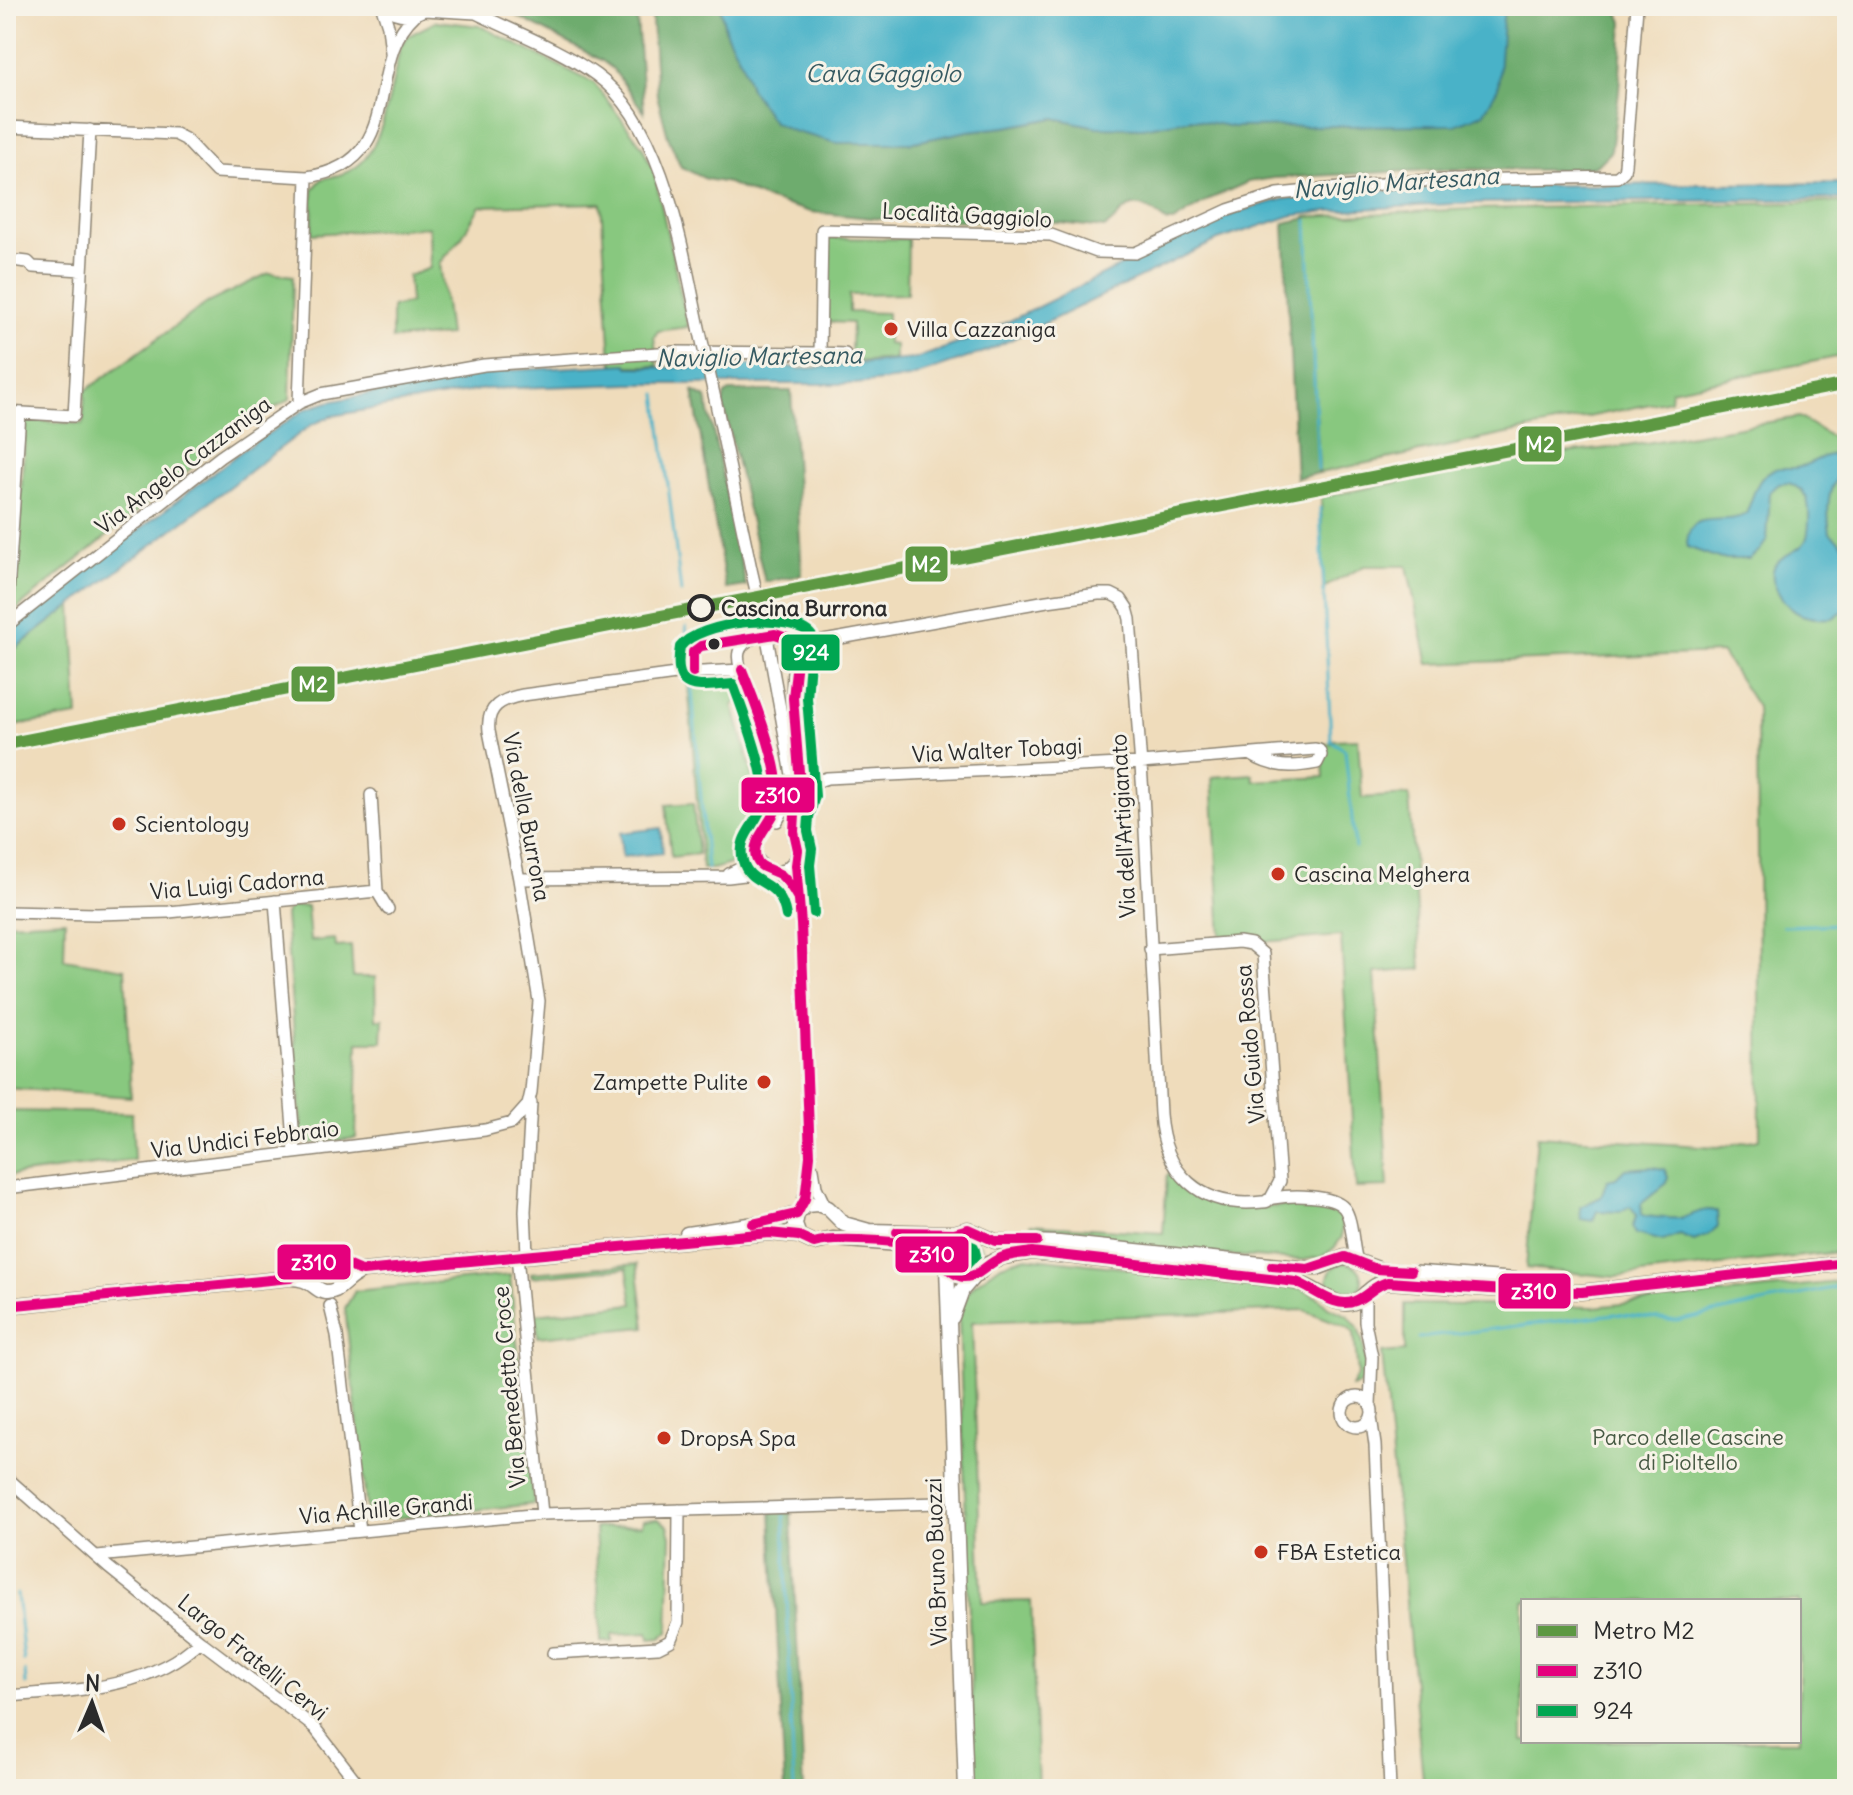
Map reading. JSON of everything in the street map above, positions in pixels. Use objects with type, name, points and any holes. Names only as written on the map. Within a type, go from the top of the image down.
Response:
[{"type":"main road","points":[[6,1306],[290,1278],[324,1283],[363,1271],[638,1243],[769,1222],[811,1204],[829,1211],[850,1227],[869,1231],[954,1233],[971,1230],[995,1241],[1059,1243],[1300,1268],[1317,1268],[1345,1257],[1381,1270],[1615,1288]]},
{"type":"main road","points":[[799,1211],[795,1225],[799,1236]]},
{"type":"main road","points":[[826,1239],[833,1231],[829,1211]]},
{"type":"main road","points":[[638,1243],[769,1233],[799,1236],[810,1243],[826,1239],[912,1245],[929,1250],[959,1276],[974,1276],[984,1271],[988,1264],[990,1247],[984,1237]]},
{"type":"main road","points":[[945,1264],[945,1243],[954,1233]]},
{"type":"main road","points":[[988,1264],[1003,1257],[1047,1252],[1296,1282],[1334,1300],[1356,1301],[1381,1283],[1539,1292],[1615,1288],[1847,1263]]},
{"type":"main road","points":[[324,1283],[315,1260],[323,1257],[332,1257],[342,1266],[363,1271]]},
{"type":"main road","points":[[1332,1261],[1321,1279],[1334,1300]]},
{"type":"main road","points":[[1358,1262],[1367,1275],[1366,1291]]},
{"type":"main road","name":"Via Bruno Buozzi","points":[[945,1264],[966,1789]]},
{"type":"main road","points":[[324,1283],[342,1266]]},
{"type":"main road","name":"Via Bruno Buozzi","points":[[949,1333],[956,1302],[974,1276]]},
{"type":"street","points":[[383,6],[397,14],[423,10],[472,10],[597,75],[637,119],[659,165],[700,332],[768,643],[796,797],[794,839],[798,850],[795,860],[810,1156],[816,1187],[829,1211]]},
{"type":"street","points":[[383,6],[391,56]]},
{"type":"street","name":"Località Gaggiolo","points":[[820,353],[822,230],[1051,235],[1097,252],[1135,253],[1250,201],[1278,194],[1412,181],[1613,178],[1621,175],[1625,165],[1637,6]]},
{"type":"street","points":[[6,127],[178,135],[210,168],[220,173],[307,177],[342,164],[367,143],[376,125],[391,56],[406,23],[423,10]]},
{"type":"street","points":[[6,412],[74,416],[90,130]]},
{"type":"street","points":[[299,403],[307,177]]},
{"type":"street","points":[[19,261],[28,262],[33,267],[82,270]]},
{"type":"street","name":"Via Angelo Cazzaniga","points":[[6,624],[220,457],[299,403],[329,391],[465,367],[690,352],[820,353]]},
{"type":"street","points":[[820,353],[845,354]]},
{"type":"street","points":[[6,624],[20,413]]},
{"type":"street","name":"Via dell'Artigianato","points":[[742,670],[739,652],[750,640],[777,634],[799,642],[822,642],[1063,598],[1114,595],[1124,603],[1130,619],[1141,763],[1161,1123],[1170,1159],[1190,1184],[1212,1197],[1260,1202],[1271,1198],[1329,1198],[1347,1211],[1358,1262]]},
{"type":"street","points":[[795,814],[801,796],[793,698],[795,655],[799,642]]},
{"type":"street","points":[[742,670],[756,703],[778,794],[775,813],[766,832]]},
{"type":"street","name":"Via della Burrona","points":[[522,1255],[539,997],[489,731],[491,711],[500,702],[512,698],[623,680],[699,671],[742,670]]},
{"type":"street","name":"Via Walter Tobagi","points":[[801,796],[812,783],[827,778],[1141,763],[1250,754],[1315,749],[1321,753],[1317,763],[1281,766],[1268,765],[1250,754]]},
{"type":"street","points":[[791,777],[787,803],[756,845],[755,855],[762,866],[792,887],[799,900]]},
{"type":"street","points":[[371,795],[377,891],[388,909]]},
{"type":"street","points":[[766,832],[783,831],[794,839]]},
{"type":"street","points":[[717,878],[737,872],[755,855]]},
{"type":"street","points":[[519,879],[717,878],[785,870],[795,860]]},
{"type":"street","name":"Via Luigi Cadorna","points":[[6,912],[157,913],[377,891]]},
{"type":"street","points":[[275,901],[295,1153]]},
{"type":"street","name":"Via Guido Rossa","points":[[1150,949],[1239,942],[1251,944],[1263,954],[1280,1174],[1279,1186],[1271,1198]]},
{"type":"street","name":"Via della Burrona","points":[[508,1125],[525,1111],[531,1092]]},
{"type":"street","points":[[508,1125],[522,1130],[529,1140]]},
{"type":"street","name":"Via Undici Febbraio","points":[[6,1188],[490,1130],[508,1125]]},
{"type":"street","points":[[799,1211],[805,1199],[810,1156]]},
{"type":"street","points":[[1332,1261],[1344,1247],[1350,1232]]},
{"type":"street","name":"Via Benedetto Croce","points":[[522,1255],[542,1514]]},
{"type":"street","points":[[324,1283],[337,1335],[360,1531]]},
{"type":"street","points":[[1366,1291],[1364,1312],[1372,1366],[1371,1411],[1390,1786]]},
{"type":"street","points":[[1334,1300],[1358,1316],[1367,1333]]},
{"type":"street","points":[[1372,1366],[1368,1384],[1345,1402],[1341,1412],[1344,1421],[1369,1439],[1375,1460]]},
{"type":"street","points":[[1354,1397],[1363,1398],[1371,1411]]},
{"type":"street","points":[[1353,1427],[1366,1424],[1371,1411]]},
{"type":"street","name":"Largo Fratelli Cervi","points":[[6,1477],[108,1567],[314,1727],[362,1789]]},
{"type":"street","name":"Via Achille Grandi","points":[[97,1556],[542,1514],[940,1503]]},
{"type":"street","points":[[553,1653],[658,1647],[670,1641],[678,1622],[679,1510]]},
{"type":"street","points":[[6,1696],[123,1682],[153,1671],[200,1641]]},
{"type":"green space","points":[[498,6],[636,6],[644,112],[613,69],[601,60]]},
{"type":"green space","points":[[651,6],[720,6],[726,33],[742,63],[750,88],[837,143],[910,143],[1054,118],[1097,127],[1142,128],[1192,119],[1211,122],[1502,20],[1504,6],[1614,6],[1623,21],[1619,91],[1611,151],[1596,166],[1571,170],[1448,169],[1274,178],[1248,182],[1212,198],[1173,222],[1167,222],[1144,207],[1132,206],[1104,228],[1060,223],[881,219],[811,212],[763,198],[728,183],[706,179],[681,167],[668,137],[657,95]]},
{"type":"green space","points":[[437,21],[480,26],[594,83],[642,146],[654,172],[688,327],[658,331],[654,337],[658,366],[615,366],[611,360],[601,203],[480,206],[460,240],[440,263],[449,335],[392,339],[392,307],[410,303],[408,276],[430,268],[429,227],[312,234],[313,189],[322,179],[353,169],[362,162],[383,123],[401,45],[408,36]]},
{"type":"green space","points":[[1847,202],[1847,355],[1671,390],[1670,400],[1319,473],[1306,217],[1473,209]]},
{"type":"green space","points":[[1307,218],[1319,473],[1296,478],[1284,223]]},
{"type":"green space","points":[[825,238],[908,239],[907,294],[849,295],[849,312],[887,313],[887,344],[895,345],[895,359],[854,362],[851,352],[852,323],[824,322]]},
{"type":"green space","points":[[269,273],[293,276],[290,399],[246,424],[13,612],[26,420],[83,424],[85,391],[207,303]]},
{"type":"green space","points":[[693,391],[706,398],[746,586],[726,589]]},
{"type":"green space","points":[[730,391],[791,391],[802,575],[765,582],[723,404],[725,394]]},
{"type":"green space","points":[[1799,417],[1830,436],[1847,433],[1847,1251],[1615,1277],[1526,1268],[1537,1136],[1718,1147],[1760,1139],[1757,707],[1722,653],[1428,664],[1407,566],[1364,566],[1323,588],[1321,497],[1535,456],[1628,446]]},
{"type":"green space","points":[[72,605],[78,716],[6,727],[6,656]]},
{"type":"green space","points":[[688,680],[727,682],[744,696],[733,705],[763,811],[735,851],[734,863],[713,869],[702,869]]},
{"type":"green space","points":[[1358,739],[1362,798],[1409,795],[1421,969],[1375,973],[1388,1187],[1356,1188],[1341,936],[1260,942],[1247,937],[1221,938],[1212,777],[1253,774],[1254,781],[1324,777],[1322,744],[1333,743],[1333,740]]},
{"type":"green space","points":[[693,803],[698,854],[671,857],[666,805]]},
{"type":"green space","points":[[307,906],[310,941],[335,939],[336,947],[351,946],[353,977],[375,977],[376,1019],[383,1019],[382,1042],[358,1042],[356,1138],[308,1144],[302,1137],[285,915],[289,907]]},
{"type":"green space","points":[[65,920],[64,959],[125,969],[131,1097],[6,1088],[6,923]]},
{"type":"green space","points":[[6,1111],[132,1113],[134,1160],[6,1176]]},
{"type":"green space","points":[[1171,1170],[1188,1186],[1223,1204],[1261,1207],[1324,1203],[1332,1206],[1342,1217],[1342,1237],[1334,1248],[1321,1257],[1303,1260],[1203,1254],[1040,1236],[1033,1229],[1031,1224],[1163,1233],[1167,1176]]},
{"type":"green space","points":[[967,1238],[979,1242],[983,1254],[979,1266],[967,1270],[955,1266],[951,1254],[955,1242]]},
{"type":"green space","points":[[1026,1257],[1300,1288],[1328,1307],[1347,1315],[1357,1326],[1366,1367],[1359,1385],[1351,1387],[1358,1374],[1354,1333],[1348,1327],[1304,1310],[972,1322],[982,1602],[1031,1601],[1038,1789],[975,1789],[959,1318],[968,1292],[975,1284],[1001,1265]]},
{"type":"green space","points":[[1345,1263],[1357,1268],[1362,1280],[1357,1292],[1345,1297],[1333,1292],[1328,1280],[1333,1268]]},
{"type":"green space","points":[[637,1264],[645,1327],[538,1337],[536,1314],[633,1304],[627,1268],[532,1277],[531,1273]]},
{"type":"green space","points":[[510,1275],[534,1504],[368,1521],[345,1308],[355,1291]]},
{"type":"green space","name":"Parco delle Cascine di Pioltello","points":[[1847,1281],[1847,1789],[1424,1789],[1382,1353],[1405,1351],[1405,1304],[1593,1307]]},
{"type":"green space","points":[[771,1511],[791,1513],[804,1789],[785,1789]]},
{"type":"green space","points":[[658,1519],[668,1526],[671,1536],[668,1632],[660,1639],[649,1640],[648,1633],[612,1635],[612,1642],[601,1642],[595,1528],[642,1525],[643,1520]]},
{"type":"water","name":"Cava Gaggiolo","points":[[720,6],[1504,6],[1498,88],[1483,114],[1455,125],[1233,127],[1192,119],[1142,128],[1097,127],[1054,118],[910,143],[837,143],[792,131],[773,122],[750,88],[742,63],[726,33]]},
{"type":"water","points":[[1847,183],[1847,199],[1471,203],[1290,216],[1218,240],[987,351],[909,378],[856,384],[630,384],[484,389],[332,416],[311,425],[6,655],[6,632],[243,450],[306,409],[328,402],[482,372],[627,364],[628,367],[723,368],[776,364],[800,369],[915,359],[979,336],[1204,225],[1284,199],[1336,193],[1475,186]]},
{"type":"water","points":[[1847,453],[1847,470],[1835,482],[1828,507],[1830,533],[1847,548],[1847,608],[1833,618],[1813,618],[1796,612],[1775,587],[1775,565],[1802,546],[1808,533],[1807,499],[1792,484],[1779,484],[1770,492],[1767,540],[1749,559],[1721,559],[1687,547],[1689,534],[1699,522],[1737,518],[1746,514],[1756,488],[1769,472],[1778,468],[1797,468],[1827,456]]},
{"type":"water","points":[[661,828],[663,853],[622,857],[620,833]]},
{"type":"water","points":[[1625,1169],[1664,1169],[1667,1183],[1641,1204],[1642,1215],[1677,1218],[1712,1210],[1717,1212],[1718,1226],[1709,1235],[1694,1241],[1680,1235],[1663,1241],[1636,1234],[1632,1227],[1637,1215],[1630,1206],[1620,1212],[1597,1211],[1593,1221],[1581,1219],[1580,1207],[1601,1197],[1607,1180],[1616,1178]]},
{"type":"waterway","points":[[1307,220],[1318,470]]},
{"type":"waterway","points":[[657,394],[681,592]]},
{"type":"waterway","points":[[1320,508],[1331,741],[1345,750],[1355,848]]},
{"type":"waterway","points":[[686,627],[687,635]]},
{"type":"waterway","points":[[691,680],[707,869]]},
{"type":"waterway","points":[[1783,926],[1847,924]]},
{"type":"waterway","points":[[1419,1338],[1615,1314],[1677,1321],[1847,1285]]},
{"type":"waterway","points":[[784,1516],[794,1789]]},
{"type":"waterway","points":[[17,1594],[24,1661]]},
{"type":"waterway","points":[[25,1671],[26,1684]]},
{"type":"waterway","points":[[1618,1789],[1639,1789]]},
{"type":"metro line","name":"M2","points":[[6,744],[1847,384]]},
{"type":"transit line","name":"924","points":[[786,916],[778,895],[752,876],[743,861],[742,845],[763,804],[764,793],[754,744],[733,684],[698,686],[684,680],[680,673],[680,647],[690,638],[705,631],[745,622],[785,623],[801,628],[812,636],[807,698],[815,796],[808,831],[812,849],[810,865],[814,913]]},
{"type":"transit line","name":"z310","points":[[693,672],[693,652],[701,646],[775,634],[799,642]]},
{"type":"transit line","name":"z310","points":[[753,1224],[797,1214],[805,1199],[810,1156],[796,865],[798,850],[794,832],[795,814],[801,796],[793,698],[799,642]]},
{"type":"transit line","name":"z310","points":[[742,670],[766,735],[778,787],[776,808],[757,843],[756,858],[763,867],[784,878],[799,900]]},
{"type":"transit line","name":"z310","points":[[897,1232],[954,1233],[968,1229],[995,1241],[1037,1241]]},
{"type":"transit line","name":"z310","points":[[6,1306],[290,1278],[326,1258],[363,1271],[769,1233],[799,1236],[814,1243],[837,1240],[903,1243],[924,1249],[954,1273],[964,1277],[975,1275],[1001,1258],[1032,1252],[1296,1282],[1340,1303],[1360,1299],[1388,1282],[1581,1292],[1847,1263]]},
{"type":"transit line","name":"924","points":[[966,1244],[974,1247],[976,1255],[961,1270],[959,1260],[948,1247],[966,1244]]},
{"type":"transit line","name":"z310","points":[[1272,1266],[1308,1269],[1345,1257],[1376,1269],[1411,1271]]},
{"type":"place","name":"Villa Cazzaniga","points":[[891,329]]},
{"type":"place","name":"Cascina Burrona","points":[[701,608]]},
{"type":"place","name":"Scientology","points":[[119,824]]},
{"type":"place","name":"Cascina Melghera","points":[[1278,874]]},
{"type":"place","name":"Zampette Pulite","points":[[764,1082]]},
{"type":"place","name":"DropsA Spa","points":[[664,1438]]},
{"type":"place","name":"FBA Estetica","points":[[1261,1552]]},
{"type":"water label","name":"Naviglio Martesana","points":[[1396,183]]},
{"type":"water label","name":"Naviglio Martesana","points":[[759,357]]}]
